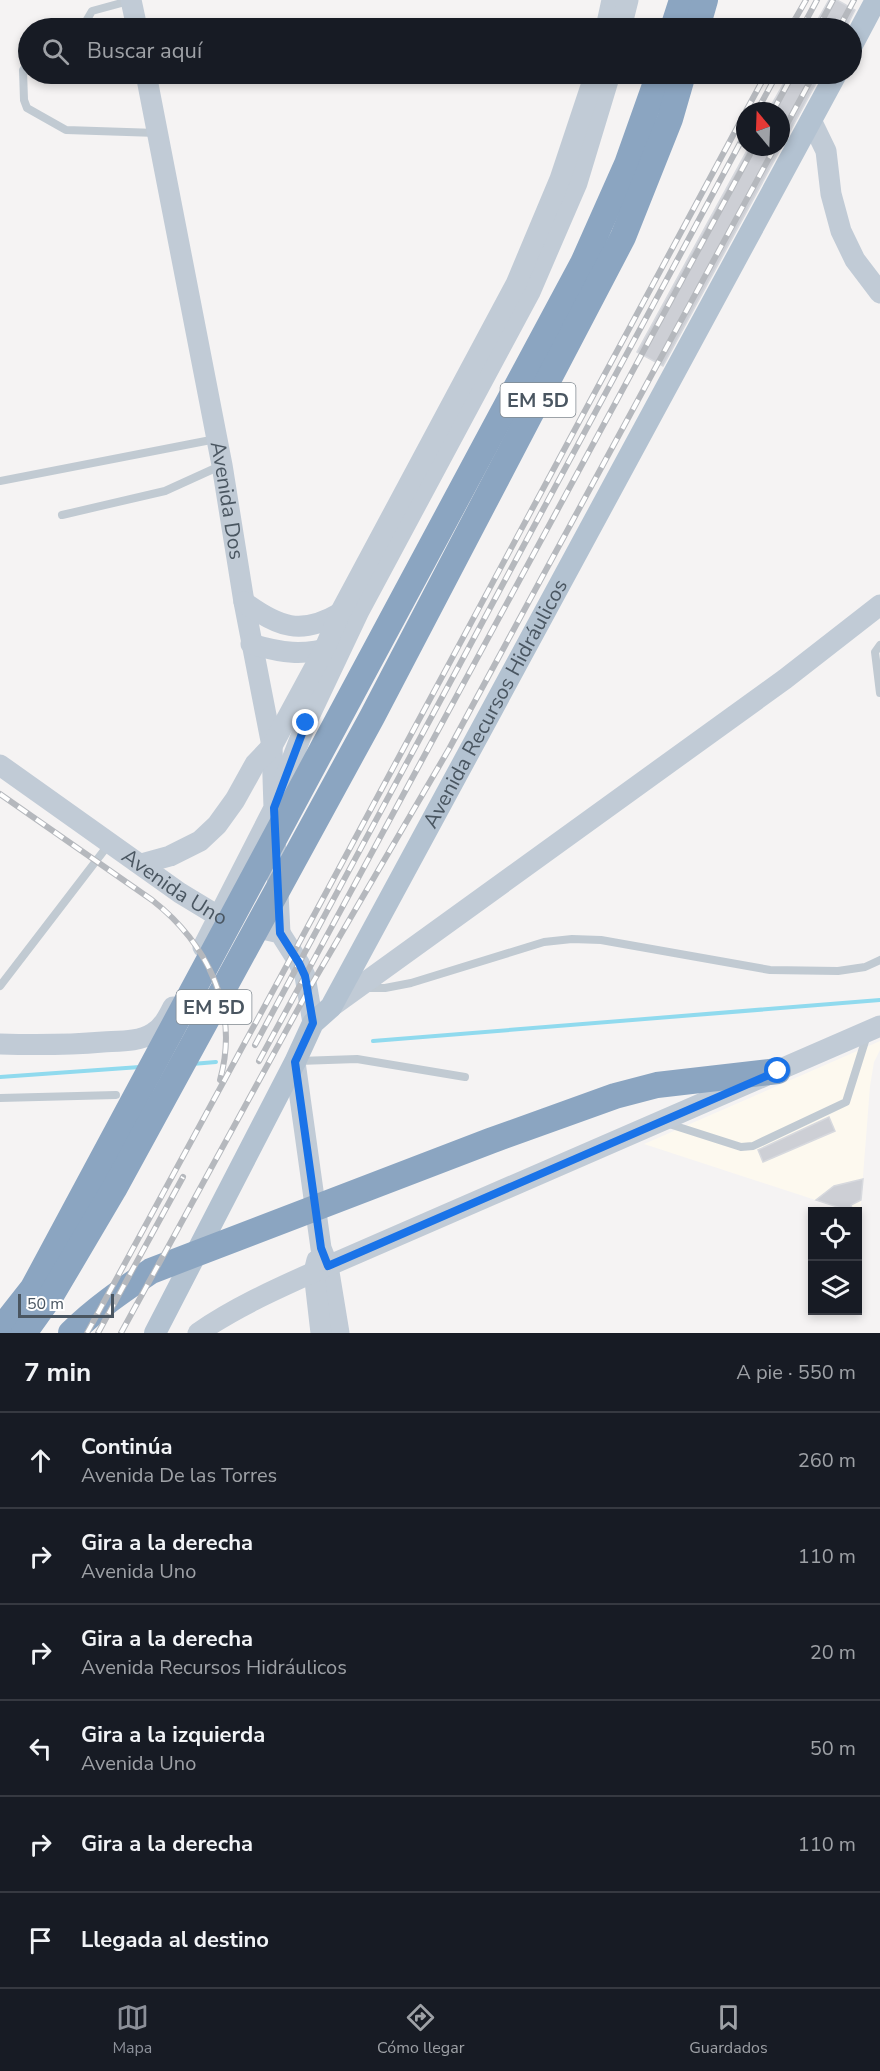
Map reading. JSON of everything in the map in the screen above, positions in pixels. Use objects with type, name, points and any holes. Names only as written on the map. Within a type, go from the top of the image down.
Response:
[{"type":"highway","points":[[676,18],[682,0]]},
{"type":"highway","points":[[700,18],[705,0]]},
{"type":"highway","name":"EM 5D","points":[[24,1333],[42,1292],[343,712],[583,263],[627,164],[655,84]]},
{"type":"highway","name":"EM 5D","points":[[0,1330],[42,1292],[119,1179],[372,717],[623,237],[670,119],[680,84]]},
{"type":"highway","points":[[71,1333],[113,1296],[151,1271],[490,1141],[615,1096],[657,1085],[778,1071]]},
{"type":"main road","points":[[131,0],[135,18]]},
{"type":"main road","points":[[608,18],[612,0]]},
{"type":"main road","points":[[624,18],[628,0]]},
{"type":"main road","points":[[862,26],[876,0]]},
{"type":"main road","name":"Avenida Dos","points":[[0,1044],[54,1046],[118,1041],[154,1033],[165,1023],[173,1008],[274,808],[272,746],[243,602],[222,465],[148,84]]},
{"type":"main road","points":[[313,1023],[305,976],[280,933],[274,808],[333,647],[340,614],[516,284],[560,179],[592,84]]},
{"type":"main road","points":[[141,864],[170,856],[200,841],[217,825],[235,800],[255,764],[272,746],[333,647],[530,292],[577,183],[607,84]]},
{"type":"main road","name":"Avenida Recursos Hidráulicos","points":[[154,1333],[313,1023],[331,1007],[831,84]]},
{"type":"main road","points":[[811,120],[826,151],[831,195],[841,231],[860,269],[880,293]]},
{"type":"main road","points":[[243,602],[273,622],[289,627],[306,627],[326,622],[340,614]]},
{"type":"main road","points":[[331,1007],[785,679],[880,604]]},
{"type":"main road","points":[[251,644],[291,653],[312,653],[333,647]]},
{"type":"main road","name":"Avenida Uno","points":[[0,765],[180,892],[218,916],[280,933]]},
{"type":"main road","points":[[198,1333],[213,1322],[321,1262],[662,1122],[874,1029]]},
{"type":"main road","points":[[295,1062],[321,1262],[339,1333]]},
{"type":"main road","points":[[321,1262],[321,1333]]},
{"type":"lane","points":[[88,18],[92,11],[131,0]]},
{"type":"lane","points":[[23,84],[24,100],[27,108],[66,130],[158,133]]},
{"type":"lane","points":[[0,482],[217,439]]},
{"type":"lane","points":[[62,515],[165,491],[222,465]]},
{"type":"lane","points":[[880,645],[875,652],[880,693]]},
{"type":"lane","points":[[0,986],[110,842]]},
{"type":"lane","points":[[358,987],[386,988],[411,983],[544,942],[572,939],[601,940],[770,970],[838,971],[865,967],[880,960]]},
{"type":"lane","points":[[662,1122],[741,1147],[753,1146],[846,1102],[874,1029]]},
{"type":"lane","points":[[295,1062],[357,1059],[465,1077]]},
{"type":"lane","points":[[0,1098],[116,1095]]},
{"type":"shaded area","points":[[880,1041],[880,1050],[874,1062],[870,1086],[861,1207],[837,1207],[644,1144]]},
{"type":"building","points":[[829,0],[837,0],[855,10],[851,18],[819,18]]},
{"type":"building","points":[[783,84],[816,84],[790,131],[790,102],[773,102]]},
{"type":"building","points":[[744,156],[777,156],[663,366],[637,352]]},
{"type":"building","points":[[829,1117],[835,1131],[763,1162],[758,1150]]},
{"type":"building","points":[[863,1179],[861,1200],[851,1205],[852,1207],[838,1207],[816,1200],[834,1186]]},
{"type":"waterway","points":[[373,1041],[880,1000]]},
{"type":"waterway","points":[[192,1064],[216,1062]]},
{"type":"waterway","points":[[0,1077],[140,1067]]},
{"type":"railway","points":[[796,18],[806,0]]},
{"type":"railway","points":[[807,18],[817,0]]},
{"type":"railway","points":[[823,18],[833,0]]},
{"type":"railway","points":[[844,18],[854,0]]},
{"type":"railway","points":[[751,102],[761,84]]},
{"type":"railway","points":[[762,102],[772,84]]},
{"type":"railway","points":[[778,102],[788,84]]},
{"type":"railway","points":[[790,118],[809,84]]},
{"type":"railway","points":[[87,1333],[736,130]]},
{"type":"railway","points":[[255,1045],[736,151]]},
{"type":"railway","points":[[259,1061],[749,156]]},
{"type":"railway","points":[[121,1333],[309,989],[449,749],[770,156]]},
{"type":"railway","points":[[0,794],[152,900],[189,936],[203,957],[222,1003],[226,1028],[225,1054],[220,1080]]},
{"type":"railway","points":[[98,1333],[183,1177]]},
{"type":"route","points":[[306,723],[274,808],[280,933],[299,963],[309,989],[313,1023],[295,1062],[321,1248],[328,1266],[778,1071]]}]
